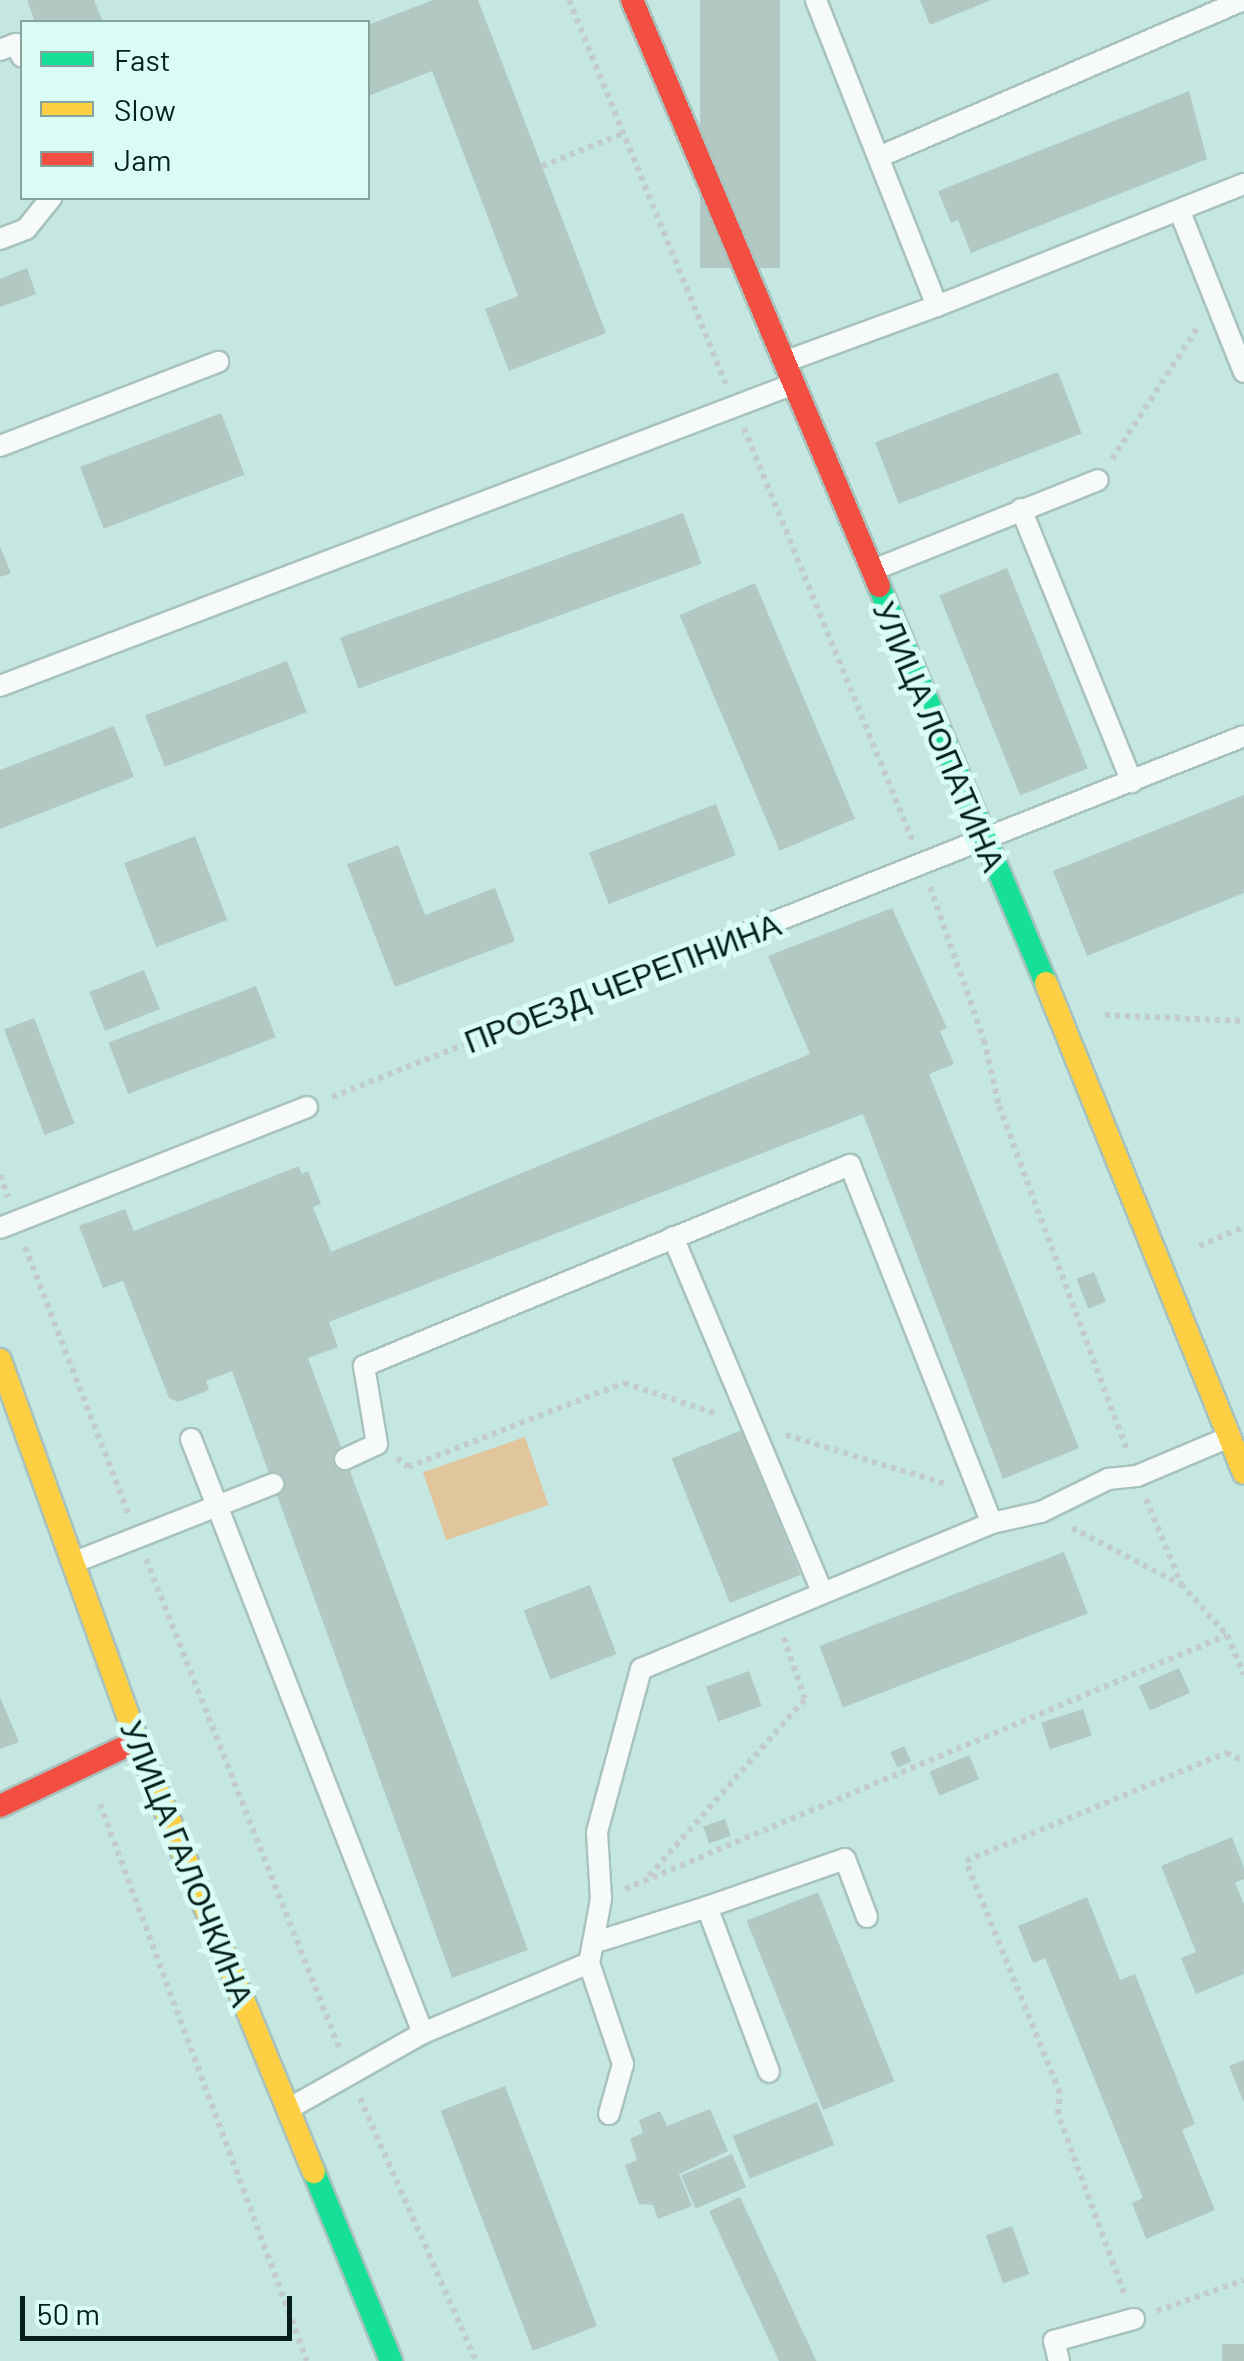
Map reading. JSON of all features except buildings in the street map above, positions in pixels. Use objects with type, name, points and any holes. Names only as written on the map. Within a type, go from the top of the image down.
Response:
[{"type":"street","name":"УЛИЦА ЛОПАТИНА","points":[[632,0],[1143,1214],[1244,1473]]},
{"type":"street","name":"УЛИЦА ГАЛОЧКИНА","points":[[0,1360],[138,1741],[390,2361]]},
{"type":"street","points":[[0,1806],[138,1741]]},
{"type":"lane","points":[[816,0],[882,156],[937,306]]},
{"type":"lane","points":[[882,156],[1242,9]]},
{"type":"lane","points":[[0,50],[16,44],[20,53]]},
{"type":"lane","points":[[784,362],[1180,212],[1244,184]]},
{"type":"lane","points":[[0,238],[26,228],[49,200]]},
{"type":"lane","points":[[1180,212],[1244,372]]},
{"type":"lane","points":[[0,446],[218,362]]},
{"type":"lane","points":[[0,686],[793,384]]},
{"type":"lane","points":[[871,571],[1098,480]]},
{"type":"lane","points":[[1020,510],[1132,782]]},
{"type":"lane","name":"ПРОЕЗД ЧЕРЕПНИНА","points":[[721,943],[1244,736]]},
{"type":"lane","points":[[8,1226],[307,1106]]},
{"type":"lane","points":[[345,1459],[377,1444],[364,1366],[850,1166],[992,1522]]},
{"type":"lane","points":[[673,1237],[823,1592]]},
{"type":"lane","points":[[608,2114],[623,2064],[591,1953],[602,1899],[596,1832],[642,1669],[776,1616],[823,1592],[992,1522],[1041,1512],[1108,1479],[1137,1476],[1229,1437]]},
{"type":"lane","points":[[191,1439],[221,1507],[423,2033]]},
{"type":"lane","points":[[72,1564],[273,1484]]},
{"type":"lane","points":[[289,2109],[351,2078],[423,2033],[591,1953],[845,1858],[867,1917]]},
{"type":"lane","points":[[707,1907],[769,2072]]},
{"type":"lane","points":[[1059,2361],[1054,2341],[1134,2320]]},
{"type":"path","points":[[569,0],[922,866],[984,1040],[998,1106],[1137,1476],[1182,1584],[1227,1635],[1244,1674]]},
{"type":"path","points":[[542,166],[624,133]]},
{"type":"path","points":[[1098,480],[1215,300]]},
{"type":"path","name":"ПРОЕЗД ЧЕРЕПНИНА","points":[[307,1106],[721,943]]},
{"type":"path","points":[[1092,1015],[1244,1020]]},
{"type":"path","points":[[0,1175],[8,1226],[138,1539],[351,2078],[476,2361]]},
{"type":"path","points":[[1188,1251],[1244,1227]]},
{"type":"path","points":[[377,1444],[408,1466],[624,1383],[981,1494]]},
{"type":"path","points":[[1041,1512],[1182,1584]]},
{"type":"path","points":[[646,1880],[805,1699],[776,1616]]},
{"type":"path","points":[[602,1899],[1227,1635]]},
{"type":"path","points":[[1244,1760],[1226,1753],[966,1861],[1060,2093],[1058,2114],[1134,2320],[1244,2280]]},
{"type":"path","points":[[85,1764],[307,2361]]},
{"type":"shaded area","points":[[525,1437],[548,1505],[446,1540],[423,1472]]},
{"type":"traffic: fast","points":[[879,586],[1046,983]]},
{"type":"traffic: fast","points":[[314,2172],[391,2361]]},
{"type":"traffic: slow","points":[[1046,983],[1244,1473]]},
{"type":"traffic: slow","points":[[0,1360],[137,1741],[314,2172]]},
{"type":"traffic: jam","points":[[632,0],[879,586]]},
{"type":"traffic: jam","points":[[0,1806],[137,1741]]}]
